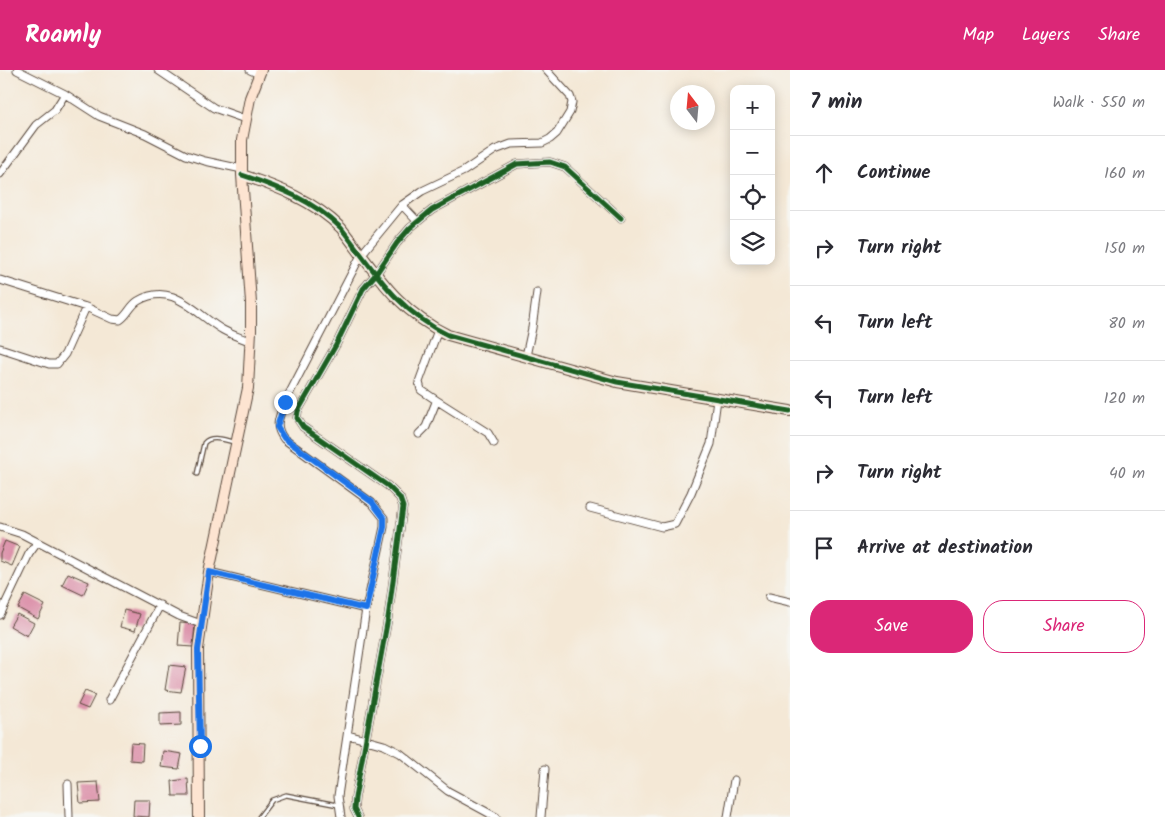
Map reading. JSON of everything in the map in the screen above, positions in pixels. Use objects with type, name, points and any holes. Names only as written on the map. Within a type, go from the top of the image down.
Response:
[{"type":"main road","points":[[199,817],[198,650],[209,572],[248,388],[251,342],[250,294],[242,172],[242,140],[256,71]]},
{"type":"main road","points":[[242,172],[315,207],[341,228],[401,304],[413,314],[448,335],[617,382],[790,411]]},
{"type":"street","points":[[17,70],[65,94],[99,116],[145,134],[186,155],[242,172]]},
{"type":"street","points":[[158,70],[214,108],[245,119]]},
{"type":"street","points":[[341,817],[338,796],[350,735],[366,609],[384,527],[384,518],[372,502],[284,438],[277,427],[285,402],[362,256],[404,207],[422,191],[470,167],[495,150],[512,144],[542,143],[553,137],[570,112],[572,102],[570,96],[546,70]]},
{"type":"street","points":[[0,174],[36,125],[55,110],[65,94]]},
{"type":"street","points":[[358,817],[354,809],[363,739],[388,618],[403,507],[400,498],[388,486],[303,427],[299,422],[297,414],[336,345],[363,288],[396,243],[416,220],[432,210],[517,164],[550,162],[565,167],[621,218]]},
{"type":"street","points":[[404,207],[416,220]]},
{"type":"street","points":[[0,280],[86,307],[117,320],[124,317],[132,306],[144,298],[160,294],[168,295],[181,300],[222,329],[251,342]]},
{"type":"street","points":[[526,356],[537,292]]},
{"type":"street","points":[[0,348],[49,364],[57,364],[65,354],[86,307]]},
{"type":"street","points":[[438,330],[419,382],[421,390],[488,432],[494,443]]},
{"type":"street","points":[[590,508],[662,527],[675,524],[691,493],[711,444],[717,399]]},
{"type":"street","points":[[419,434],[426,427],[436,400]]},
{"type":"street","points":[[0,527],[22,534],[179,616],[201,624]]},
{"type":"street","points":[[0,615],[2,603],[37,543]]},
{"type":"street","points":[[209,572],[366,609]]},
{"type":"street","points":[[769,597],[790,602]]},
{"type":"street","points":[[109,700],[160,605]]},
{"type":"street","points":[[350,735],[384,745],[400,753],[448,790],[496,817]]},
{"type":"street","points":[[541,817],[545,769]]},
{"type":"street","points":[[728,817],[734,780]]},
{"type":"street","points":[[68,784],[69,817]]},
{"type":"lane","points":[[197,474],[206,440],[212,438],[237,442]]},
{"type":"lane","points":[[259,817],[272,800],[286,795],[338,805]]},
{"type":"building","points":[[5,541],[20,547],[12,566],[0,561],[0,553]]},
{"type":"building","points":[[68,573],[89,582],[83,595],[62,585]]},
{"type":"building","points":[[25,595],[45,605],[38,619],[18,608]]},
{"type":"building","points":[[124,610],[140,614],[135,631],[120,627]]},
{"type":"building","points":[[17,614],[34,623],[27,636],[10,626]]},
{"type":"building","points":[[180,623],[195,624],[193,647],[178,646]]},
{"type":"building","points":[[169,665],[186,667],[181,692],[165,690]]},
{"type":"building","points":[[85,691],[95,695],[88,709],[78,705]]},
{"type":"building","points":[[181,712],[181,725],[160,726],[160,713]]},
{"type":"building","points":[[131,743],[143,744],[142,761],[130,760]]},
{"type":"building","points":[[163,751],[182,754],[179,769],[161,767]]},
{"type":"building","points":[[188,779],[189,796],[173,796],[172,781]]},
{"type":"building","points":[[98,782],[100,802],[80,803],[78,783]]},
{"type":"building","points":[[134,800],[150,800],[149,817],[133,816]]},
{"type":"cycle path","points":[[358,817],[354,809],[355,798],[388,618],[403,507],[400,498],[388,486],[303,427],[297,418],[298,411],[336,345],[363,289],[410,228],[432,210],[517,164],[550,162],[565,167],[621,218]]},
{"type":"cycle path","points":[[242,175],[295,196],[330,218],[341,228],[400,302],[414,314],[448,335],[617,382],[790,411]]},
{"type":"route","points":[[200,746],[198,650],[209,572],[366,609],[384,527],[384,518],[372,502],[279,433],[277,427],[285,402]]}]
